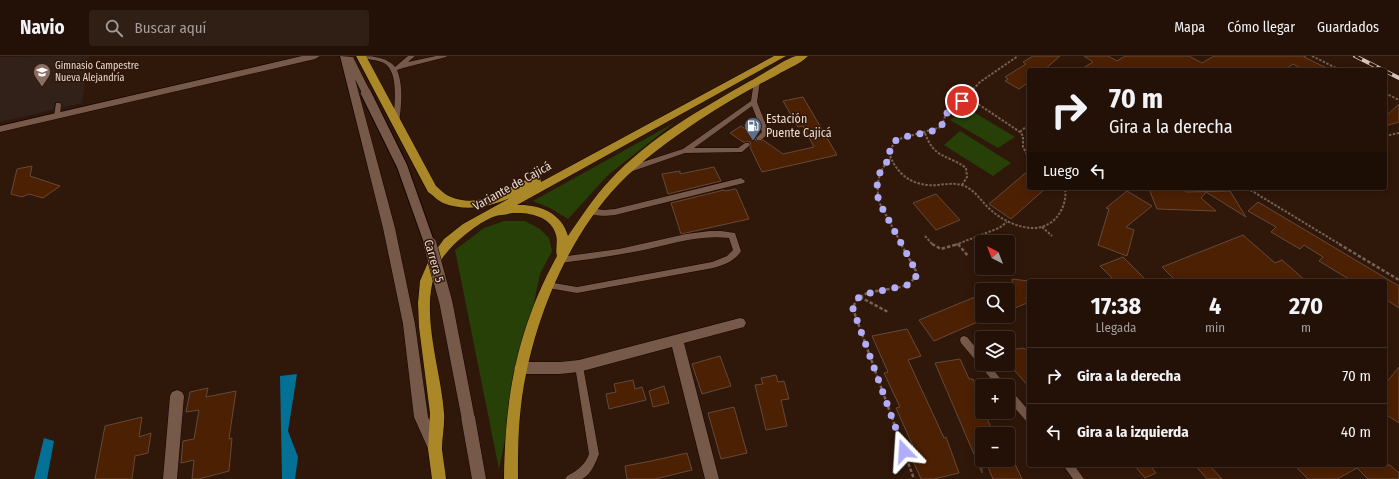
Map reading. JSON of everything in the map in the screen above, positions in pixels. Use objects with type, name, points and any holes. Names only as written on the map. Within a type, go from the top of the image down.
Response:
[{"type":"highway","points":[[361,56],[432,189],[446,200],[462,204],[479,204],[496,200],[558,168],[595,157]]},
{"type":"highway","name":"Variante de Cajicá","points":[[439,479],[435,449],[437,413],[424,303],[426,281],[433,263],[448,242],[467,227],[488,215],[781,56]]},
{"type":"highway","points":[[511,479],[514,406],[521,368],[534,324],[548,285],[560,260],[590,211],[626,170],[669,135],[695,117],[803,56]]},
{"type":"highway","points":[[488,215],[509,209],[530,209],[548,215],[561,227],[565,243],[560,260]]},
{"type":"main road","points":[[0,129],[314,56]]},
{"type":"main road","points":[[345,56],[389,228],[409,324],[421,417],[435,449]]},
{"type":"main road","name":"Carrera 5","points":[[349,56],[390,139],[413,192],[433,255],[452,329],[479,479]]},
{"type":"main road","points":[[521,368],[560,368],[580,366],[740,323]]},
{"type":"main road","points":[[677,340],[712,479]]},
{"type":"main road","points":[[170,479],[178,396]]},
{"type":"lane","points":[[361,56],[387,62],[398,68],[444,56]]},
{"type":"lane","points":[[387,62],[393,56]]},
{"type":"lane","points":[[396,124],[398,68],[412,56]]},
{"type":"lane","points":[[757,81],[754,102],[766,133],[759,138]]},
{"type":"lane","points":[[685,151],[754,102]]},
{"type":"lane","points":[[57,116],[58,105]]},
{"type":"lane","points":[[626,170],[685,151],[740,150],[747,145]]},
{"type":"lane","points":[[590,211],[604,213],[615,212],[741,181]]},
{"type":"lane","points":[[548,285],[576,290],[712,265],[730,258],[737,252],[732,235],[721,233],[703,235],[610,254],[560,260]]},
{"type":"lane","points":[[964,340],[975,353]]},
{"type":"lane","points":[[575,479],[593,460],[594,454],[580,366]]},
{"type":"lane","points":[[990,371],[996,379]]},
{"type":"lane","points":[[1015,401],[1027,416]]},
{"type":"lane","points":[[1070,467],[1080,479]]},
{"type":"path","points":[[1018,56],[980,82],[962,101],[950,106],[941,127],[925,133],[900,138],[895,141],[889,153],[890,159],[899,174],[905,178],[928,185],[962,185],[973,191],[987,207],[1007,222],[1028,228],[1042,228],[1050,224],[1056,218],[1065,203],[1065,190]]},
{"type":"path","points":[[1312,56],[1336,68]]},
{"type":"path","points":[[1387,94],[1399,100]]},
{"type":"path","points":[[962,101],[978,104],[1020,132],[1023,136],[1023,147],[1027,154]]},
{"type":"path","points":[[1020,132],[1027,126]]},
{"type":"path","points":[[925,133],[927,143],[931,149],[937,154],[955,161],[966,168],[968,175],[962,185]]},
{"type":"path","points":[[1387,136],[1399,133]]},
{"type":"path","points":[[890,159],[885,163],[878,175],[876,191],[879,202],[916,271],[916,276],[912,282],[907,285],[860,296],[854,302],[853,309],[914,479]]},
{"type":"path","points":[[1250,190],[1399,280]]},
{"type":"path","points":[[925,236],[935,248],[939,249],[958,244],[999,228],[1007,222]]},
{"type":"path","points":[[1042,228],[1052,236]]},
{"type":"path","points":[[958,244],[968,256]]},
{"type":"path","points":[[860,296],[888,312]]},
{"type":"shaded area","name":"Gimnasio Campestre Nueva Alejandría","points":[[89,56],[82,103],[0,122],[0,57]]},
{"type":"green space","points":[[967,108],[1015,137],[998,148],[950,120]]},
{"type":"green space","points":[[674,123],[608,175],[568,219],[550,208],[533,201]]},
{"type":"green space","points":[[960,131],[1011,163],[993,176],[944,145]]},
{"type":"green space","points":[[504,221],[525,221],[540,229],[549,238],[552,251],[540,274],[499,469],[455,250],[484,228]]},
{"type":"water","points":[[297,374],[288,431],[298,457],[295,479],[282,479],[280,376]]},
{"type":"water","points":[[44,438],[54,441],[47,479],[34,479]]},
{"type":"building","points":[[1033,56],[1060,56],[1046,68],[1027,68],[1027,83],[1019,89],[1005,81],[1008,79],[1005,77],[1026,64],[1023,62]]},
{"type":"building","points":[[1084,56],[1108,56],[1117,61],[1125,56],[1189,56],[1202,63],[1214,56],[1306,56],[1304,57],[1327,68],[1300,68],[1293,64],[1287,68],[1083,68],[1093,62]]},
{"type":"building","points":[[803,97],[837,155],[762,172],[750,147],[750,142],[743,142],[730,133],[741,126],[756,136],[756,141],[763,140],[783,154],[814,147],[803,126],[798,127],[783,101]]},
{"type":"building","points":[[1399,104],[1399,122],[1387,125],[1387,115]]},
{"type":"building","points":[[32,166],[30,176],[60,186],[43,198],[29,194],[22,197],[11,194],[17,169]]},
{"type":"building","points":[[714,167],[721,181],[668,194],[662,174],[680,171],[680,174]]},
{"type":"building","points":[[1027,172],[1027,190],[1044,190],[1011,219],[989,204]]},
{"type":"building","points":[[736,189],[749,219],[681,234],[671,203],[724,190]]},
{"type":"building","points":[[1149,190],[1185,190],[1186,192],[1230,191],[1246,217],[1206,192],[1201,198],[1216,211],[1157,209]]},
{"type":"building","points":[[1127,191],[1152,206],[1126,227],[1134,230],[1127,256],[1098,245],[1109,209],[1106,208]]},
{"type":"building","points":[[936,194],[960,220],[936,230],[913,203]]},
{"type":"building","points":[[1258,202],[1399,286],[1399,308],[1387,300],[1387,279],[1349,279],[1319,261],[1323,257],[1304,245],[1300,249],[1271,232],[1276,227],[1248,211]]},
{"type":"building","points":[[1243,235],[1275,263],[1282,260],[1304,279],[1174,279],[1162,267]]},
{"type":"building","points":[[1123,257],[1145,279],[1113,279],[1100,266]]},
{"type":"building","points":[[1012,279],[1027,281],[1027,303],[1015,308],[1015,283],[1012,283]]},
{"type":"building","points":[[975,297],[975,323],[934,341],[919,320]]},
{"type":"building","points":[[907,329],[921,356],[908,360],[944,438],[946,437],[959,473],[934,479],[921,479],[907,447],[913,446],[896,408],[900,407],[884,373],[888,372],[872,336]]},
{"type":"building","points":[[1024,348],[1027,351],[1027,385],[1015,371],[1015,349]]},
{"type":"building","points":[[720,356],[731,386],[702,394],[692,364]]},
{"type":"building","points":[[960,359],[969,379],[973,379],[975,383],[975,419],[987,419],[991,427],[975,427],[975,457],[935,363]]},
{"type":"building","points":[[1399,367],[1399,423],[1387,415],[1387,382]]},
{"type":"building","points":[[776,375],[778,382],[784,381],[789,399],[781,400],[787,426],[766,430],[755,385],[763,384],[761,378]]},
{"type":"building","points":[[633,380],[635,389],[642,387],[646,400],[609,409],[606,394],[616,392],[614,384]]},
{"type":"building","points":[[664,386],[669,403],[653,407],[649,391]]},
{"type":"building","points":[[208,388],[206,397],[236,391],[229,439],[232,438],[229,471],[199,479],[192,479],[194,460],[181,463],[183,441],[194,439],[199,410],[186,412],[190,392]]},
{"type":"building","points":[[734,407],[747,453],[721,459],[708,413]]},
{"type":"building","points":[[142,417],[139,437],[151,433],[148,453],[135,456],[132,479],[95,479],[105,426]]},
{"type":"building","points":[[687,453],[692,470],[655,479],[627,479],[625,466]]},
{"type":"building","points":[[1015,464],[1022,479],[993,479],[988,467],[1015,467]]},
{"type":"building","points":[[1387,465],[1390,465],[1399,473],[1399,479],[1368,479],[1357,468],[1337,479],[1308,479],[1296,467],[1387,467]]},
{"type":"building","points":[[1136,467],[1152,467],[1156,473],[1145,478]]},
{"type":"building","points":[[1197,467],[1211,467],[1222,479],[1207,479]]},
{"type":"railway","points":[[1355,56],[1379,68]]},
{"type":"railway","points":[[1387,72],[1399,78]]},
{"type":"place","name":"Gimnasio Campestre Nueva Alejandría","points":[[42,87]]},
{"type":"place","name":"Estación Puente Cajicá","points":[[753,141]]},
{"type":"route","points":[[904,451],[853,309],[854,302],[860,296],[866,294],[907,285],[912,282],[916,276],[916,271],[879,202],[876,191],[878,175],[885,163],[890,159],[889,153],[895,141],[900,138],[937,130],[941,127],[950,106],[962,101]]}]
